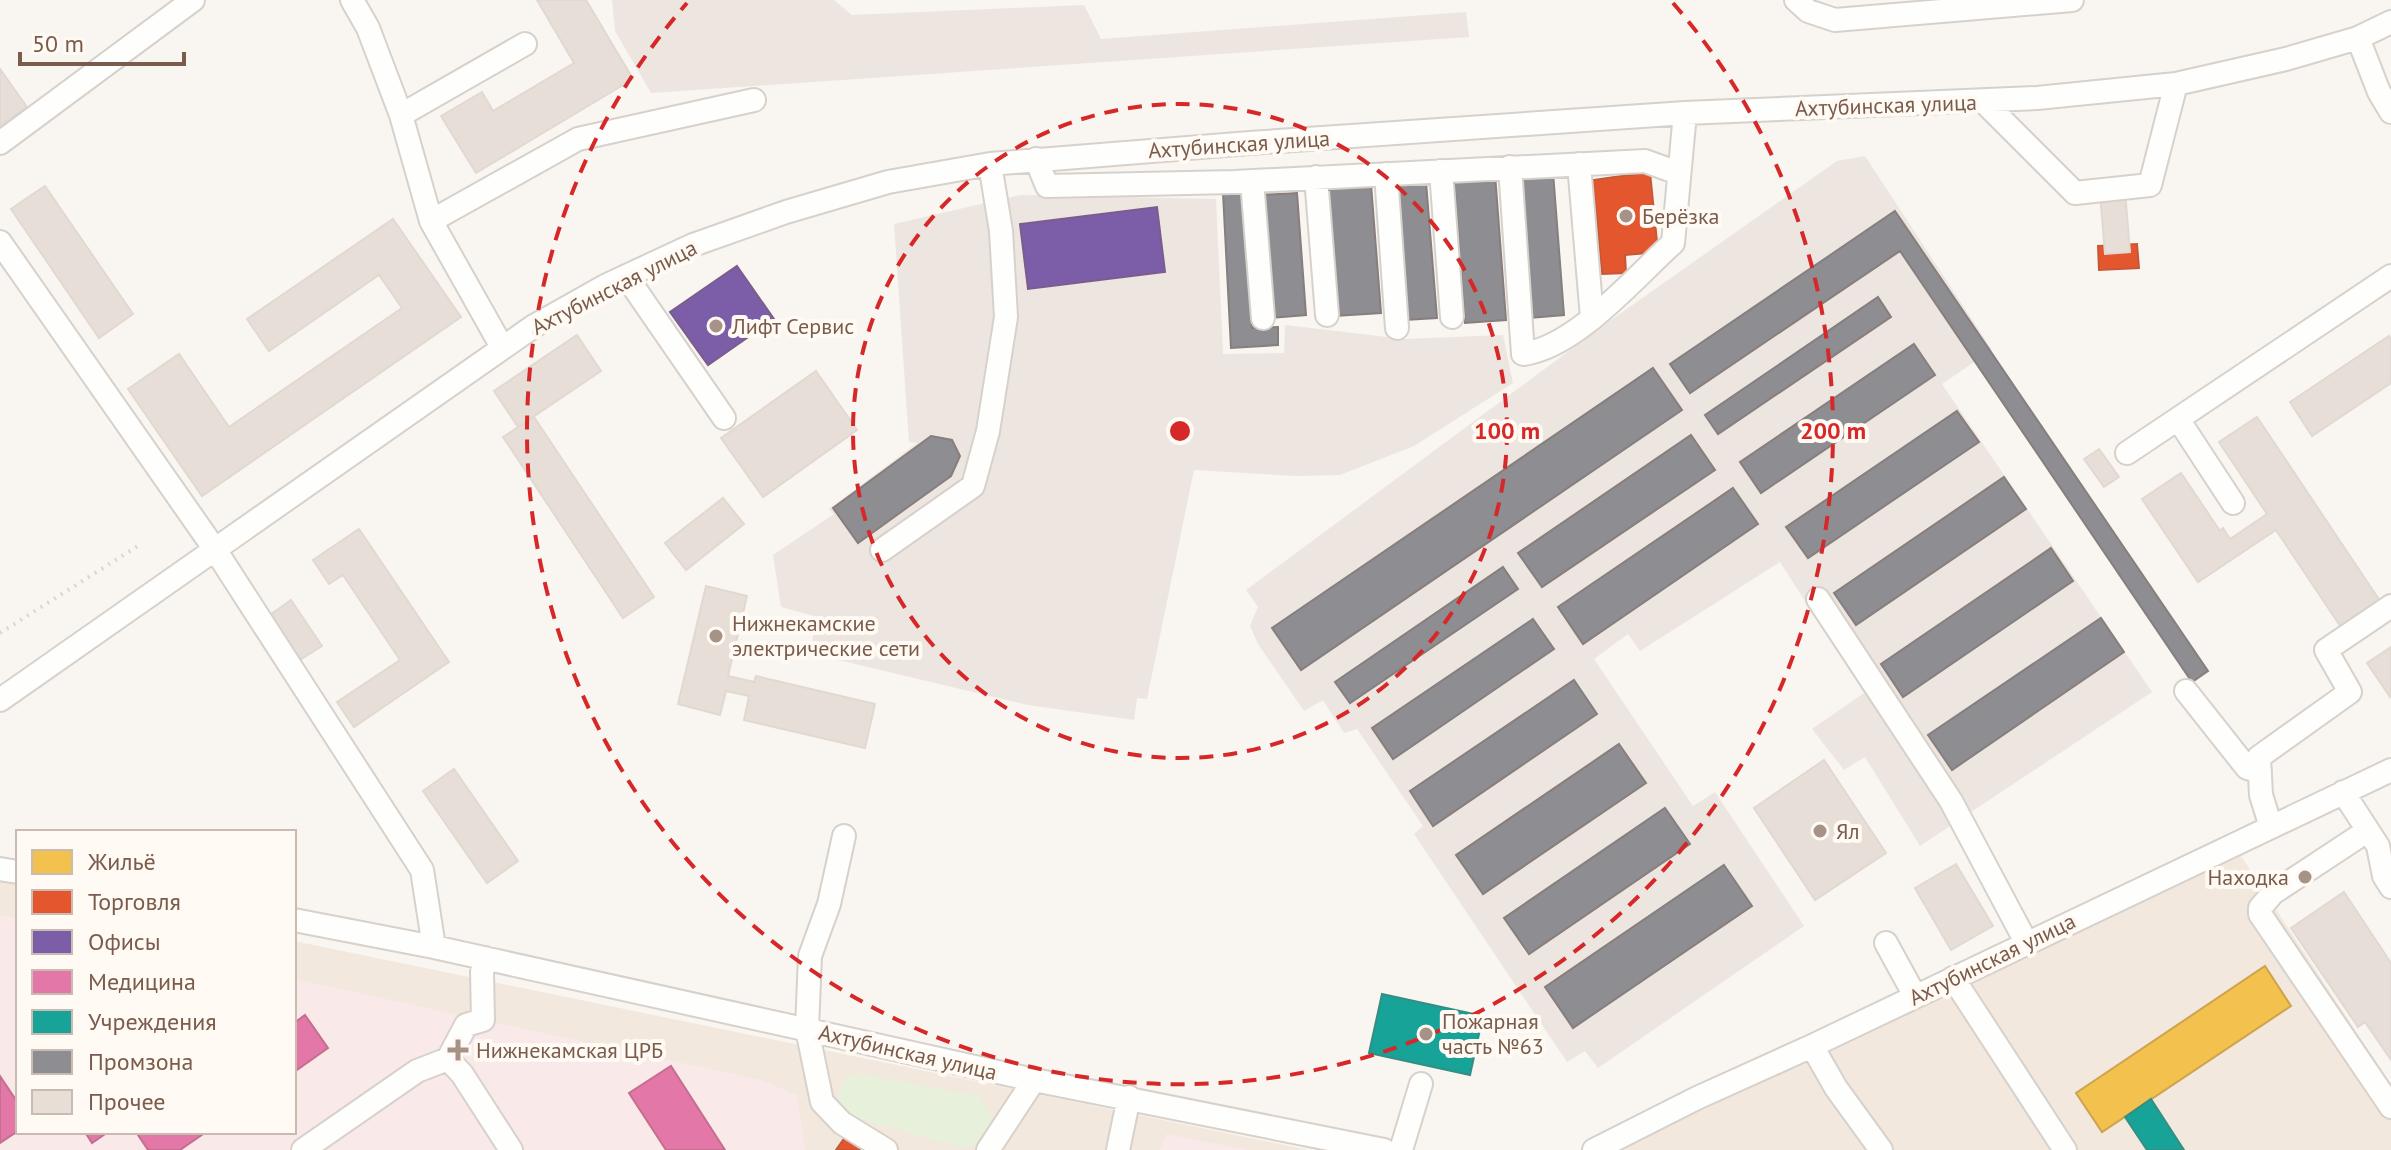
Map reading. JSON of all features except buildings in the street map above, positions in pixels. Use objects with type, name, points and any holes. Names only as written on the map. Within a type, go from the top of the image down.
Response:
[{"type":"street","points":[[0,143],[193,0]]},
{"type":"street","points":[[352,0],[368,28],[401,115],[431,221],[502,347]]},
{"type":"street","points":[[1796,0],[1808,11],[1835,20],[2072,0]]},
{"type":"street","name":"Ахтубинская улица","points":[[0,700],[546,319],[626,276],[693,245],[786,212],[888,182],[1036,159],[1685,113],[1983,101],[2176,84],[2286,59],[2358,38],[2391,22]]},
{"type":"street","points":[[2358,38],[2379,92],[2391,112]]},
{"type":"street","points":[[401,115],[525,44]]},
{"type":"street","points":[[1983,101],[2075,193],[2150,185],[2176,84]]},
{"type":"street","points":[[431,221],[578,139],[754,100]]},
{"type":"street","points":[[1510,167],[1523,354],[1536,352],[1573,335],[1673,243],[1685,113]]},
{"type":"street","points":[[1036,159],[1047,186],[1252,181],[1645,161],[1678,173]]},
{"type":"street","points":[[882,550],[973,486],[988,431],[1006,317],[1001,231],[990,164]]},
{"type":"street","points":[[1579,164],[1592,318]]},
{"type":"street","points":[[1441,171],[1452,317]]},
{"type":"street","points":[[1386,174],[1397,328]]},
{"type":"street","points":[[1316,177],[1327,315]]},
{"type":"street","points":[[1252,181],[1263,318]]},
{"type":"street","points":[[0,242],[216,551],[422,870],[434,947]]},
{"type":"street","points":[[626,276],[724,418]]},
{"type":"street","points":[[2127,453],[2391,276]]},
{"type":"street","points":[[2178,419],[2233,503]]},
{"type":"street","points":[[1818,599],[1951,801],[2026,942]]},
{"type":"street","points":[[2271,827],[2261,795],[2259,757],[2350,692],[2326,650],[2391,606]]},
{"type":"street","points":[[2186,691],[2247,768],[2260,771]]},
{"type":"street","name":"Ахтубинская улица","points":[[1594,1150],[1697,1098],[2391,770]]},
{"type":"street","points":[[2343,792],[2379,838],[2384,876],[2391,887]]},
{"type":"street","points":[[844,836],[829,904],[810,956],[807,1029],[822,1102],[842,1123],[886,1150]]},
{"type":"street","points":[[2379,838],[2273,893],[2260,908],[2260,914],[2391,1107]]},
{"type":"street","name":"Ахтубинская улица","points":[[296,920],[485,958],[1034,1080],[1384,1150]]},
{"type":"street","points":[[1886,943],[1915,996]]},
{"type":"street","points":[[303,1150],[417,1071],[448,1059],[466,1025],[483,1020],[482,972],[485,958]]},
{"type":"street","points":[[1953,978],[2065,1150]]},
{"type":"street","points":[[1812,1046],[1836,1088],[1881,1150]]},
{"type":"street","points":[[448,1059],[462,1074],[511,1150]]},
{"type":"street","points":[[988,1150],[1034,1080]]},
{"type":"street","points":[[1401,1150],[1421,1084]]},
{"type":"street","points":[[1118,1150],[1129,1097]]},
{"type":"path","points":[[0,633],[141,544]]},
{"type":"shaded area","points":[[612,0],[834,0],[852,15],[1084,5],[1101,39],[1466,12],[1469,37],[651,93],[615,31]]},
{"type":"shaded area","points":[[1865,156],[1992,350],[1942,384],[2152,692],[1920,846],[1865,757],[1844,770],[1812,729],[1864,693],[1780,562],[1640,651],[1628,634],[1594,659],[1693,806],[1715,792],[1804,926],[1598,1068],[1585,1051],[1567,1062],[1414,834],[1423,826],[1357,729],[1344,733],[1323,700],[1304,711],[1258,644],[1250,626],[1258,607],[1246,590],[1604,325],[1837,161]]},
{"type":"shaded area","points":[[1020,195],[1216,199],[1223,354],[1284,353],[1285,325],[1404,339],[1503,335],[1513,383],[1414,446],[1340,475],[1297,476],[1194,470],[1147,699],[1137,698],[1134,720],[1028,705],[809,653],[818,617],[781,607],[773,555],[834,514],[829,509],[917,443],[909,442],[894,224]]},
{"type":"shaded area","points":[[2241,856],[2391,1085],[2391,1150],[1617,1150]]},
{"type":"shaded area","points":[[0,881],[16,884],[16,1134],[296,1134],[296,941],[1309,1150],[0,1150]]},
{"type":"shaded area","name":"Нижнекамская ЦРБ","points":[[0,915],[16,919],[16,1134],[296,1134],[296,979],[761,1080],[797,1095],[805,1150],[0,1150]]},
{"type":"shaded area","points":[[1166,1134],[1248,1150],[1160,1150]]},
{"type":"green space","points":[[856,1073],[979,1096],[991,1114],[991,1128],[983,1141],[964,1148],[851,1117],[839,1099],[839,1093],[843,1082]]},
{"type":"place","name":"Берёзка","points":[[1626,216]]},
{"type":"place","name":"Лифт Сервис","points":[[716,326]]},
{"type":"place","name":"Нижнекамские электрические сети","points":[[716,636]]},
{"type":"place","name":"Ял","points":[[1820,831]]},
{"type":"place","name":"Находка","points":[[2305,877]]},
{"type":"place","name":"Пожарная часть №63","points":[[1426,1034]]},
{"type":"place","name":"Нижнекамская ЦРБ","points":[[458,1050]]}]
